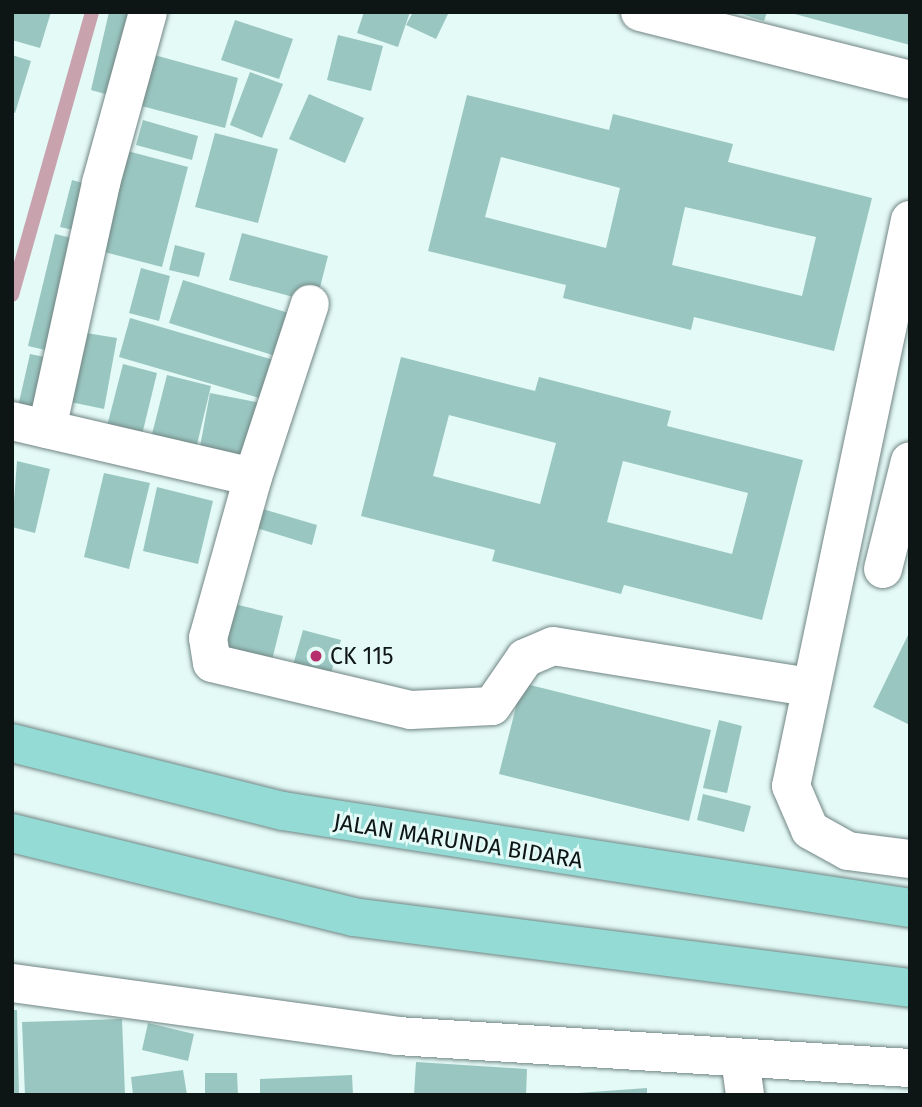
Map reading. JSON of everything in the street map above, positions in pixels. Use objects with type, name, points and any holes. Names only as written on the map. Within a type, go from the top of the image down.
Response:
[{"type":"main road","name":"JALAN MARUNDA BIDARA","points":[[12,743],[283,811],[910,908]]},
{"type":"main road","points":[[12,833],[353,917],[910,988]]},
{"type":"street","points":[[148,12],[101,183],[27,425],[253,477]]},
{"type":"street","points":[[640,12],[910,80]]},
{"type":"street","points":[[910,219],[836,558],[791,786],[810,830],[848,851],[910,859]]},
{"type":"street","points":[[310,304],[253,477],[208,638],[212,663],[411,710],[492,706],[525,658],[553,646],[810,687]]},
{"type":"street","points":[[836,558],[896,573],[910,461]]},
{"type":"street","points":[[12,983],[397,1036],[743,1077],[910,1068]]},
{"type":"building","points":[[12,12],[51,12],[40,48],[12,40]]},
{"type":"building","points":[[109,12],[140,12],[120,98],[91,90]]},
{"type":"building","points":[[364,12],[410,12],[398,47],[357,33]]},
{"type":"building","points":[[413,12],[449,12],[436,39],[406,25]]},
{"type":"building","points":[[735,12],[767,12],[764,21]]},
{"type":"building","points":[[910,12],[910,45],[791,13]]},
{"type":"building","points":[[235,20],[293,39],[279,79],[221,60]]},
{"type":"building","points":[[338,35],[383,46],[371,91],[327,80]]},
{"type":"building","points":[[147,53],[238,78],[225,128],[134,104]]},
{"type":"building","points":[[12,55],[31,61],[15,113],[12,112]]},
{"type":"building","points":[[250,72],[283,84],[262,138],[230,125]]},
{"type":"building","points":[[309,94],[364,118],[345,163],[289,139]]},
{"type":"building","points":[[467,95],[609,130],[613,114],[733,144],[728,162],[872,198],[834,351],[694,317],[691,330],[563,298],[566,285],[428,251]],"holes":[[[501,157],[620,188],[606,248],[485,217]],[[685,207],[816,237],[802,296],[672,265]]]},
{"type":"building","points":[[143,120],[198,136],[192,160],[136,145]]},
{"type":"building","points":[[215,133],[278,149],[258,223],[195,207]]},
{"type":"building","points":[[116,148],[188,167],[162,267],[89,248]]},
{"type":"building","points":[[72,180],[94,186],[82,232],[60,227]]},
{"type":"building","points":[[242,233],[328,256],[316,303],[229,280]]},
{"type":"building","points":[[55,234],[80,240],[54,352],[28,346]]},
{"type":"building","points":[[175,245],[205,253],[199,277],[169,270]]},
{"type":"building","points":[[141,268],[170,276],[159,321],[129,313]]},
{"type":"building","points":[[183,280],[295,315],[282,358],[169,323]]},
{"type":"building","points":[[130,318],[284,363],[273,402],[119,357]]},
{"type":"building","points":[[74,331],[117,338],[104,409],[61,400]]},
{"type":"building","points":[[30,354],[54,359],[41,416],[17,411]]},
{"type":"building","points":[[401,357],[535,391],[539,377],[671,411],[667,426],[803,460],[762,620],[624,585],[621,594],[492,561],[495,550],[361,516]],"holes":[[[449,415],[556,443],[540,504],[433,476]],[[623,461],[748,493],[732,554],[607,522]]]},
{"type":"building","points":[[123,364],[157,373],[140,443],[105,434]]},
{"type":"building","points":[[167,375],[211,386],[193,461],[148,450]]},
{"type":"building","points":[[210,393],[261,403],[250,461],[199,452]]},
{"type":"building","points":[[17,461],[50,469],[35,533],[12,527]]},
{"type":"building","points":[[104,473],[150,483],[129,569],[84,557]]},
{"type":"building","points":[[157,487],[213,501],[198,564],[143,551]]},
{"type":"building","points":[[256,507],[317,525],[312,545],[250,526]]},
{"type":"building","points":[[226,602],[283,616],[270,668],[213,655]]},
{"type":"building","name":"CK 115","points":[[303,630],[341,640],[328,683],[291,672]]},
{"type":"building","points":[[910,631],[910,725],[873,707]]},
{"type":"building","points":[[522,683],[711,730],[689,821],[499,774]]},
{"type":"building","points":[[719,720],[742,726],[727,793],[703,788]]},
{"type":"building","points":[[703,794],[751,806],[744,832],[697,820]]},
{"type":"building","points":[[12,1010],[17,1010],[19,1095],[12,1095]]},
{"type":"building","points":[[122,1019],[125,1095],[25,1095],[22,1022]]},
{"type":"building","points":[[148,1023],[194,1034],[188,1061],[142,1050]]},
{"type":"building","points":[[416,1062],[527,1069],[526,1095],[414,1095]]},
{"type":"building","points":[[183,1070],[187,1095],[133,1095],[131,1077]]},
{"type":"building","points":[[205,1073],[237,1073],[238,1095],[205,1095]]},
{"type":"building","points":[[352,1075],[353,1095],[260,1095],[260,1079]]},
{"type":"building","points":[[647,1088],[647,1095],[578,1095],[578,1093]]},
{"type":"waterway","points":[[12,295],[92,12]]},
{"type":"place","name":"CK 115","points":[[316,656]]}]
